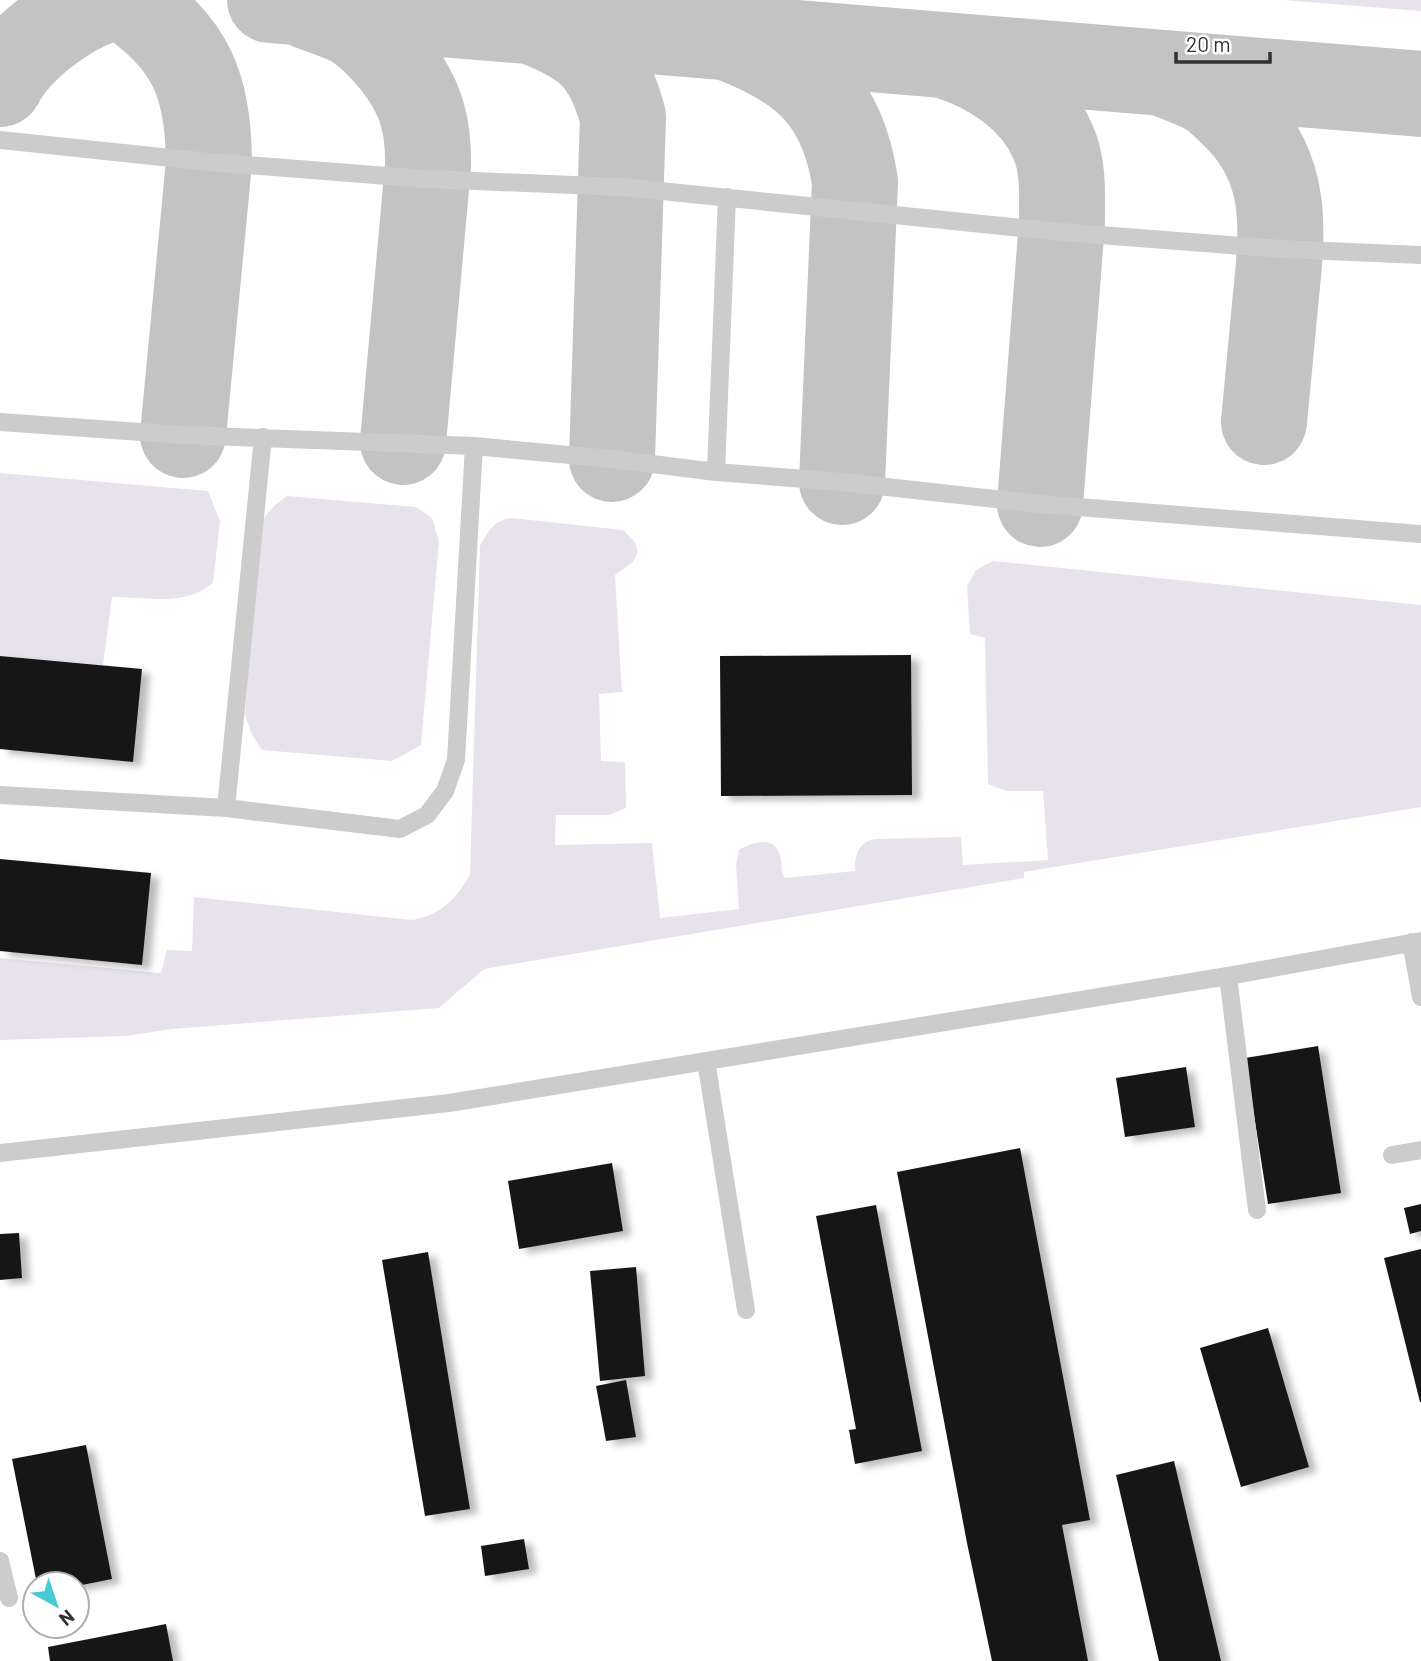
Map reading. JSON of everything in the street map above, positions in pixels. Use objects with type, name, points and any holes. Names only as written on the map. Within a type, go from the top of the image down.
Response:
[{"type":"lane","points":[[0,140],[209,162],[426,179],[622,187],[1061,232],[1281,249],[1421,255]]},
{"type":"lane","points":[[716,472],[727,198]]},
{"type":"lane","points":[[0,422],[183,435],[474,446],[1040,504],[1421,534]]},
{"type":"lane","points":[[226,808],[263,438]]},
{"type":"lane","points":[[0,795],[226,808],[400,829],[427,815],[445,791],[456,760],[474,446]]},
{"type":"lane","points":[[0,1153],[449,1103],[1227,976],[1416,941],[1421,997]]},
{"type":"lane","points":[[1227,976],[1257,1210]]},
{"type":"lane","points":[[706,1061],[746,1310]]},
{"type":"lane","points":[[1392,1155],[1421,1150]]},
{"type":"lane","points":[[0,1561],[9,1598]]},
{"type":"shaded area","points":[[1282,0],[1421,0],[1421,11]]},
{"type":"shaded area","points":[[0,473],[208,491],[220,521],[213,583],[202,590],[178,598],[112,597],[103,665],[0,656]]},
{"type":"shaded area","points":[[287,496],[416,507],[432,518],[439,541],[421,745],[392,761],[262,750],[252,735],[245,715],[259,527],[271,510]]},
{"type":"shaded area","points":[[512,518],[623,530],[635,542],[638,552],[633,562],[615,575],[622,692],[599,694],[601,761],[625,762],[626,808],[609,815],[556,815],[555,845],[652,843],[660,918],[739,909],[736,865],[739,850],[763,842],[777,849],[785,878],[855,871],[858,850],[864,843],[875,839],[961,837],[963,865],[1048,860],[1043,791],[1006,791],[988,784],[985,638],[970,634],[967,586],[976,570],[993,561],[1421,605],[1421,807],[1024,872],[1024,878],[484,969],[439,1008],[172,1029],[126,1036],[0,1040],[0,958],[161,973],[167,950],[192,951],[194,897],[412,920],[439,910],[460,891],[470,874],[480,546],[492,527]]},
{"type":"building","points":[[911,655],[912,795],[721,796],[720,656]]},
{"type":"building","points":[[0,656],[142,669],[133,762],[0,749]]},
{"type":"building","points":[[0,859],[151,873],[142,965],[0,951]]},
{"type":"building","points":[[1318,1046],[1341,1193],[1268,1204],[1245,1058]]},
{"type":"building","points":[[1186,1067],[1195,1127],[1125,1137],[1116,1078]]},
{"type":"building","points":[[1020,1148],[1090,1520],[1062,1525],[1088,1661],[992,1661],[897,1172]]},
{"type":"building","points":[[612,1163],[623,1231],[519,1249],[508,1181]]},
{"type":"building","points":[[1421,1204],[1421,1231],[1410,1234],[1404,1208]]},
{"type":"building","points":[[876,1205],[922,1451],[855,1464],[849,1430],[856,1429],[816,1216]]},
{"type":"building","points":[[19,1233],[22,1278],[0,1280],[0,1234]]},
{"type":"building","points":[[1421,1249],[1421,1402],[1420,1402],[1384,1258]]},
{"type":"building","points":[[428,1252],[470,1509],[425,1516],[382,1260]]},
{"type":"building","points":[[636,1267],[645,1376],[600,1381],[590,1271]]},
{"type":"building","points":[[1268,1328],[1309,1467],[1241,1487],[1200,1348]]},
{"type":"building","points":[[626,1380],[636,1437],[606,1441],[596,1386]]},
{"type":"building","points":[[86,1445],[112,1579],[91,1583],[91,1570],[34,1570],[12,1459]]},
{"type":"building","points":[[1174,1461],[1221,1661],[1159,1661],[1116,1475]]},
{"type":"building","points":[[524,1539],[529,1569],[485,1576],[481,1546]]},
{"type":"building","points":[[166,1624],[173,1661],[50,1661],[48,1647]]},
{"type":"taxiway","points":[[0,84],[19,58],[45,33],[75,13],[104,0]]},
{"type":"taxiway","points":[[128,0],[168,33],[181,51],[192,69],[205,111],[209,162],[183,435]]},
{"type":"taxiway","points":[[270,0],[1421,94]]},
{"type":"taxiway","points":[[308,6],[353,24],[375,41],[406,79],[424,119],[428,166],[403,442]]},
{"type":"taxiway","points":[[536,23],[570,38],[594,57],[611,82],[623,117],[612,459]]},
{"type":"taxiway","points":[[732,39],[758,50],[800,75],[830,109],[849,154],[855,182],[842,482]]},
{"type":"taxiway","points":[[947,56],[995,78],[1023,99],[1045,126],[1057,151],[1062,181],[1062,222],[1040,504]]},
{"type":"taxiway","points":[[1163,73],[1202,89],[1226,107],[1255,139],[1274,180],[1280,247],[1264,422]]}]
